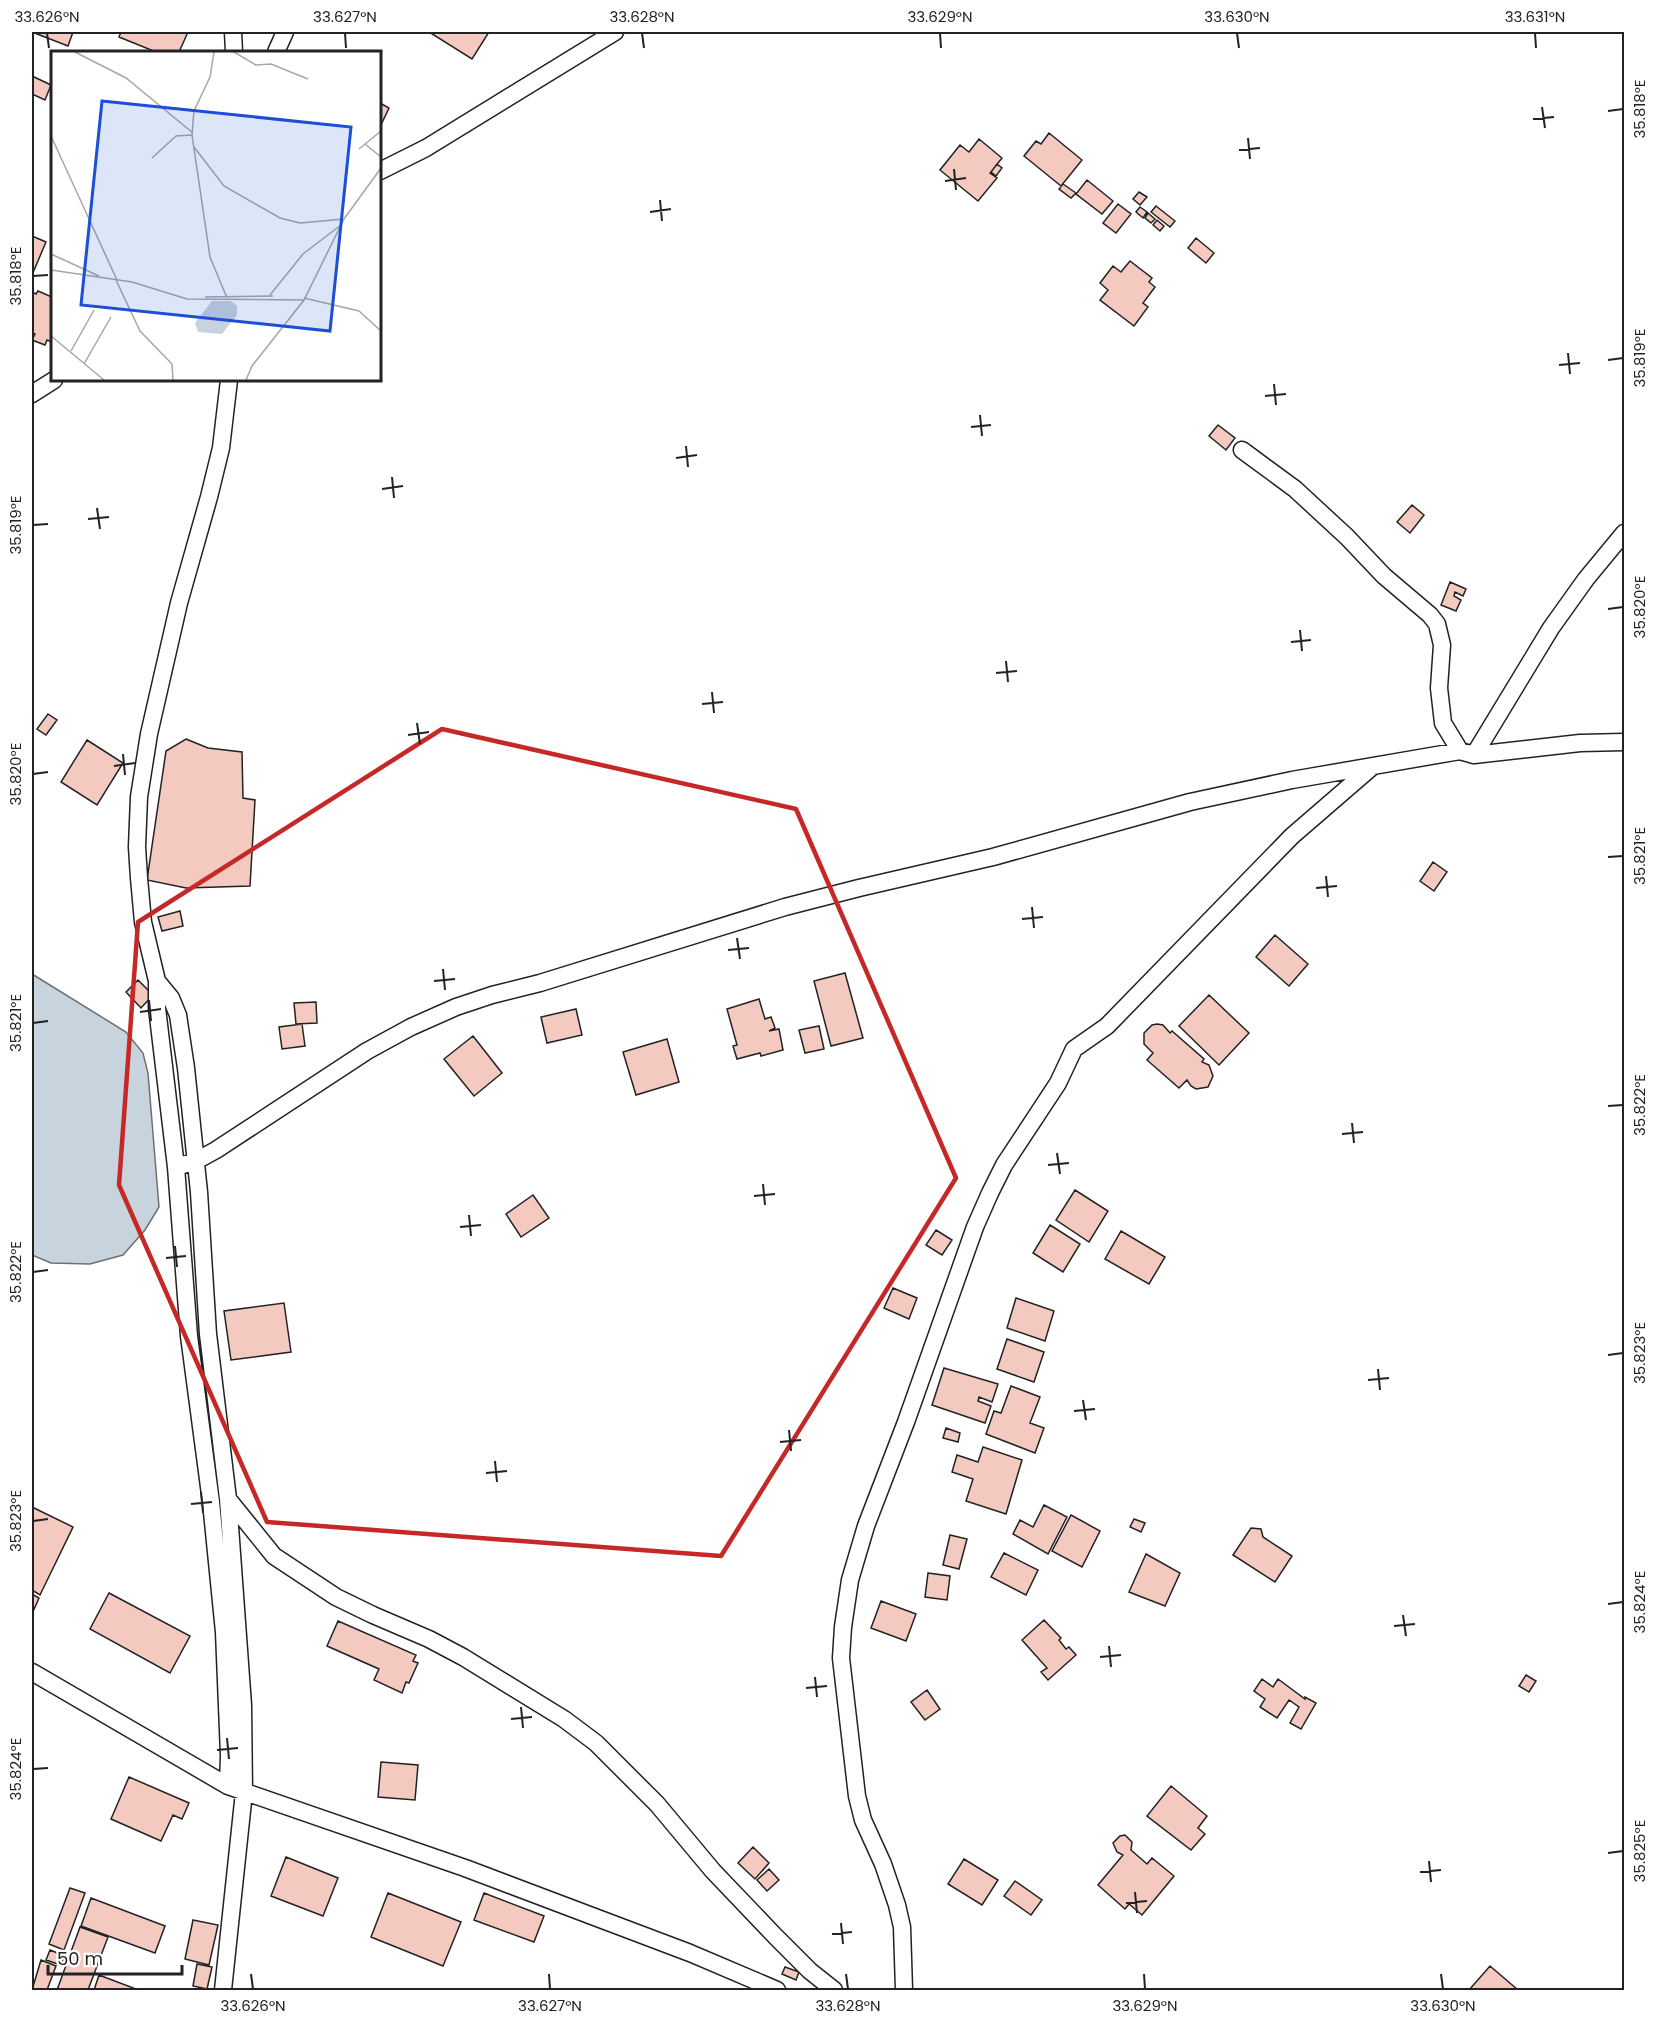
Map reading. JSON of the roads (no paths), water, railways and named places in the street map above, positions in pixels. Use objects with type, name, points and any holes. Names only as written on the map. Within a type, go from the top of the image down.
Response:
[{"type":"street","points":[[233,32],[234,51]]},
{"type":"street","points":[[276,51],[285,32]]},
{"type":"street","points":[[381,170],[426,148],[615,32]]},
{"type":"street","points":[[32,394],[52,381]]},
{"type":"street","points":[[228,1786],[229,1755],[224,1632],[211,1502],[189,1336],[176,1167],[159,1020],[157,981],[143,922],[137,847],[139,797],[149,734],[179,603],[210,497],[221,448],[230,381]]},
{"type":"street","points":[[1242,450],[1302,495],[1384,576],[1430,615],[1437,624],[1442,645],[1439,688],[1443,723],[1467,753]]},
{"type":"street","points":[[1467,753],[1551,628],[1586,579],[1624,533]]},
{"type":"street","points":[[176,1167],[196,1161],[216,1150],[367,1051],[456,1007],[492,994],[540,983],[721,927],[858,888],[993,857],[1233,791],[1374,765],[1467,753],[1580,743],[1624,742]]},
{"type":"street","points":[[904,1990],[904,1952],[899,1916],[889,1879],[862,1820],[857,1796],[841,1658],[843,1627],[857,1551],[906,1422],[975,1227],[1004,1165],[1058,1083],[1074,1049],[1107,1026],[1292,836],[1374,765]]},
{"type":"street","points":[[157,981],[171,998],[178,1015],[188,1079],[208,1334],[228,1499],[243,1705],[244,1792],[224,1990]]},
{"type":"street","points":[[189,1336],[208,1334]]},
{"type":"street","points":[[228,1499],[274,1556],[336,1597],[429,1639],[463,1658],[564,1719],[596,1743],[657,1804],[713,1870],[776,1937],[810,1971],[834,1990]]},
{"type":"street","points":[[32,1672],[228,1786],[465,1868],[690,1953],[777,1990]]}]
